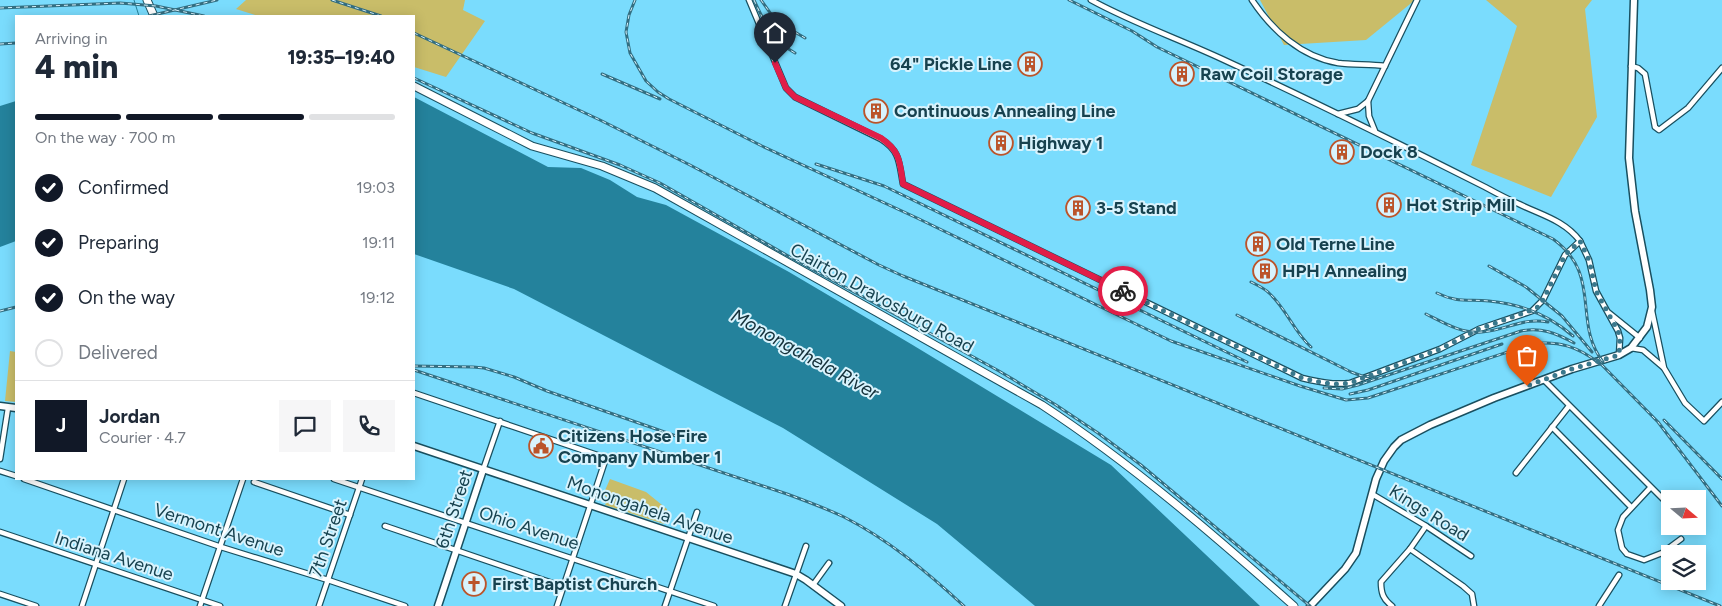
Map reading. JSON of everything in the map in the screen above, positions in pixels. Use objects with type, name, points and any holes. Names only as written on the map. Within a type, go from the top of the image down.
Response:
[{"type":"main road","points":[[147,0],[154,15]]},
{"type":"main road","name":"Clairton Dravosburg Road","points":[[415,87],[532,146],[602,166],[655,188],[1042,405],[1095,441],[1158,490],[1294,606]]},
{"type":"street","points":[[749,0],[786,88],[795,97],[881,138],[893,147],[900,164],[903,184],[1302,378],[1324,383],[1350,383],[1440,349],[1479,329],[1532,310],[1538,307],[1543,300],[1565,255],[1580,241]]},
{"type":"street","points":[[1091,0],[1338,114],[1519,205],[1558,221],[1572,230],[1580,241],[1589,260],[1596,291],[1604,309],[1618,331],[1620,338],[1619,355]]},
{"type":"street","points":[[1252,0],[1268,22],[1283,36],[1298,48],[1310,54],[1337,63],[1385,66]]},
{"type":"street","points":[[1338,114],[1358,109],[1368,101],[1417,0]]},
{"type":"street","points":[[1634,0],[1629,148],[1631,185],[1664,368]]},
{"type":"street","points":[[1631,66],[1638,68],[1645,74],[1655,127],[1658,130],[1688,108],[1722,68]]},
{"type":"street","points":[[1368,101],[1369,116],[1375,132]]},
{"type":"street","points":[[1310,606],[1345,569],[1356,553],[1372,494],[1384,461],[1394,447],[1402,440],[1458,414],[1544,380],[1619,355],[1631,348],[1640,338],[1647,327],[1652,307]]},
{"type":"street","points":[[1604,309],[1640,338]]},
{"type":"street","points":[[1631,348],[1643,350],[1664,368],[1685,403],[1704,421],[1722,402]]},
{"type":"street","points":[[1544,380],[1661,498]]},
{"type":"street","points":[[415,393],[606,458],[557,606]]},
{"type":"street","points":[[0,406],[15,408]]},
{"type":"street","points":[[1516,473],[1569,406]]},
{"type":"street","points":[[0,460],[8,408]]},
{"type":"street","name":"6th Street","points":[[438,606],[500,421]]},
{"type":"street","points":[[1552,427],[1631,507]]},
{"type":"street","name":"Monongahela Avenue","points":[[415,446],[796,574],[841,606]]},
{"type":"street","points":[[0,471],[15,476]]},
{"type":"street","name":"Vermont Avenue","points":[[27,480],[114,508],[221,547],[405,606]]},
{"type":"street","points":[[82,606],[124,480]]},
{"type":"street","points":[[200,606],[243,480]]},
{"type":"street","name":"Ohio Avenue","points":[[337,480],[714,606]]},
{"type":"street","name":"7th Street","points":[[319,606],[362,480]]},
{"type":"street","points":[[254,482],[350,515]]},
{"type":"street","points":[[1650,488],[1623,517],[1618,530],[1622,548],[1627,554],[1644,560],[1673,547],[1681,539]]},
{"type":"street","name":"Kings Road","points":[[1372,494],[1426,526],[1471,556]]},
{"type":"street","points":[[666,606],[697,512]]},
{"type":"street","points":[[384,526],[564,587]]},
{"type":"street","points":[[1392,606],[1381,593],[1381,582],[1410,549],[1426,526]]},
{"type":"street","name":"Indiana Avenue","points":[[0,532],[220,606]]},
{"type":"street","points":[[785,606],[806,546]]},
{"type":"street","points":[[1410,549],[1472,594],[1474,606]]},
{"type":"street","points":[[813,585],[830,562]]},
{"type":"street","points":[[1599,606],[1620,576]]},
{"type":"street","points":[[0,594],[22,604],[36,606]]},
{"type":"shaded area","points":[[246,0],[465,0],[463,10],[485,21],[446,77],[415,67],[415,15],[255,15],[236,9]]},
{"type":"shaded area","points":[[1260,0],[1415,0],[1366,40],[1284,45]]},
{"type":"shaded area","points":[[1486,0],[1592,0],[1585,9],[1597,117],[1551,197],[1471,165],[1517,26]]},
{"type":"shaded area","points":[[10,351],[15,352],[15,402],[5,401]]},
{"type":"shaded area","points":[[610,479],[646,492],[667,509],[664,524],[605,505],[611,499],[603,495]]},
{"type":"water","name":"Monongahela River","points":[[415,98],[548,167],[581,168],[610,180],[637,197],[666,205],[789,272],[911,344],[1111,465],[1260,606],[1035,606],[937,524],[783,428],[514,289],[415,254]]},
{"type":"water","points":[[15,101],[15,241],[0,247],[0,106]]},
{"type":"waterway","points":[[134,0],[139,15]]},
{"type":"railway","points":[[153,15],[217,0]]},
{"type":"railway","points":[[332,0],[378,15]]},
{"type":"railway","points":[[635,0],[629,15],[626,32],[630,53],[646,81],[669,99],[762,146],[917,218],[1171,341],[1346,400],[1368,398],[1532,344],[1551,343],[1568,346],[1584,353],[1600,364]]},
{"type":"railway","points":[[754,0],[775,37],[795,53]]},
{"type":"railway","points":[[761,0],[776,21],[805,38]]},
{"type":"railway","points":[[1069,0],[1132,31],[1157,47],[1553,239],[1568,253],[1578,268],[1583,283],[1589,331],[1594,347],[1603,362]]},
{"type":"railway","points":[[0,8],[120,3],[156,6],[199,15]]},
{"type":"railway","points":[[415,33],[600,120],[903,276],[1720,606]]},
{"type":"railway","points":[[0,44],[15,43]]},
{"type":"railway","points":[[602,74],[660,99]]},
{"type":"railway","points":[[415,78],[532,133],[620,165],[660,183],[790,257],[999,371],[1056,405],[1141,465],[1310,606]]},
{"type":"railway","points":[[816,164],[884,186],[1247,362]]},
{"type":"railway","points":[[1489,266],[1526,287],[1562,316],[1592,352]]},
{"type":"railway","points":[[1251,282],[1265,290],[1275,299],[1311,347]]},
{"type":"railway","points":[[1437,293],[1457,299],[1489,301],[1523,308],[1544,316],[1573,336]]},
{"type":"railway","points":[[0,311],[15,307]]},
{"type":"railway","points":[[1426,314],[1453,327],[1475,332],[1491,331],[1523,322],[1548,322]]},
{"type":"railway","points":[[1237,315],[1351,372],[1362,376],[1375,377]]},
{"type":"railway","points":[[1324,388],[1342,389],[1358,385],[1521,331],[1535,330],[1548,332],[1574,343]]},
{"type":"railway","points":[[1350,394],[1368,390],[1502,344]]},
{"type":"railway","points":[[1596,359],[1658,422],[1722,506]]},
{"type":"railway","points":[[415,366],[484,368],[514,377],[547,391],[676,436]]},
{"type":"railway","points":[[415,370],[787,494],[844,517],[892,546],[922,569],[964,606]]},
{"type":"railway","points":[[1664,420],[1722,479]]},
{"type":"way so far","points":[[1123,291],[1302,378],[1324,383],[1350,383],[1440,349],[1479,329],[1538,307],[1565,255],[1580,241],[1589,260],[1596,291],[1604,309],[1618,331],[1620,338],[1619,355],[1572,369],[1527,386]]},
{"type":"place","name":"64\" Pickle Line","points":[[1030,64]]},
{"type":"place","name":"Raw Coil Storage","points":[[1182,74]]},
{"type":"place","name":"Continuous Annealing Line","points":[[876,111]]},
{"type":"place","name":"Highway 1","points":[[1001,143]]},
{"type":"place","name":"Dock 8","points":[[1342,152]]},
{"type":"place","name":"Hot Strip Mill","points":[[1389,205]]},
{"type":"place","name":"3-5 Stand","points":[[1078,208]]},
{"type":"place","name":"Old Terne Line","points":[[1258,244]]},
{"type":"place","name":"HPH Annealing","points":[[1265,271]]},
{"type":"place","name":"Citizens Hose Fire Company Number 1","points":[[541,446]]},
{"type":"place","name":"First Baptist Church","points":[[474,584]]},
{"type":"route","points":[[775,63],[786,88],[795,97],[881,138],[893,147],[900,164],[903,184],[1123,291]]}]
